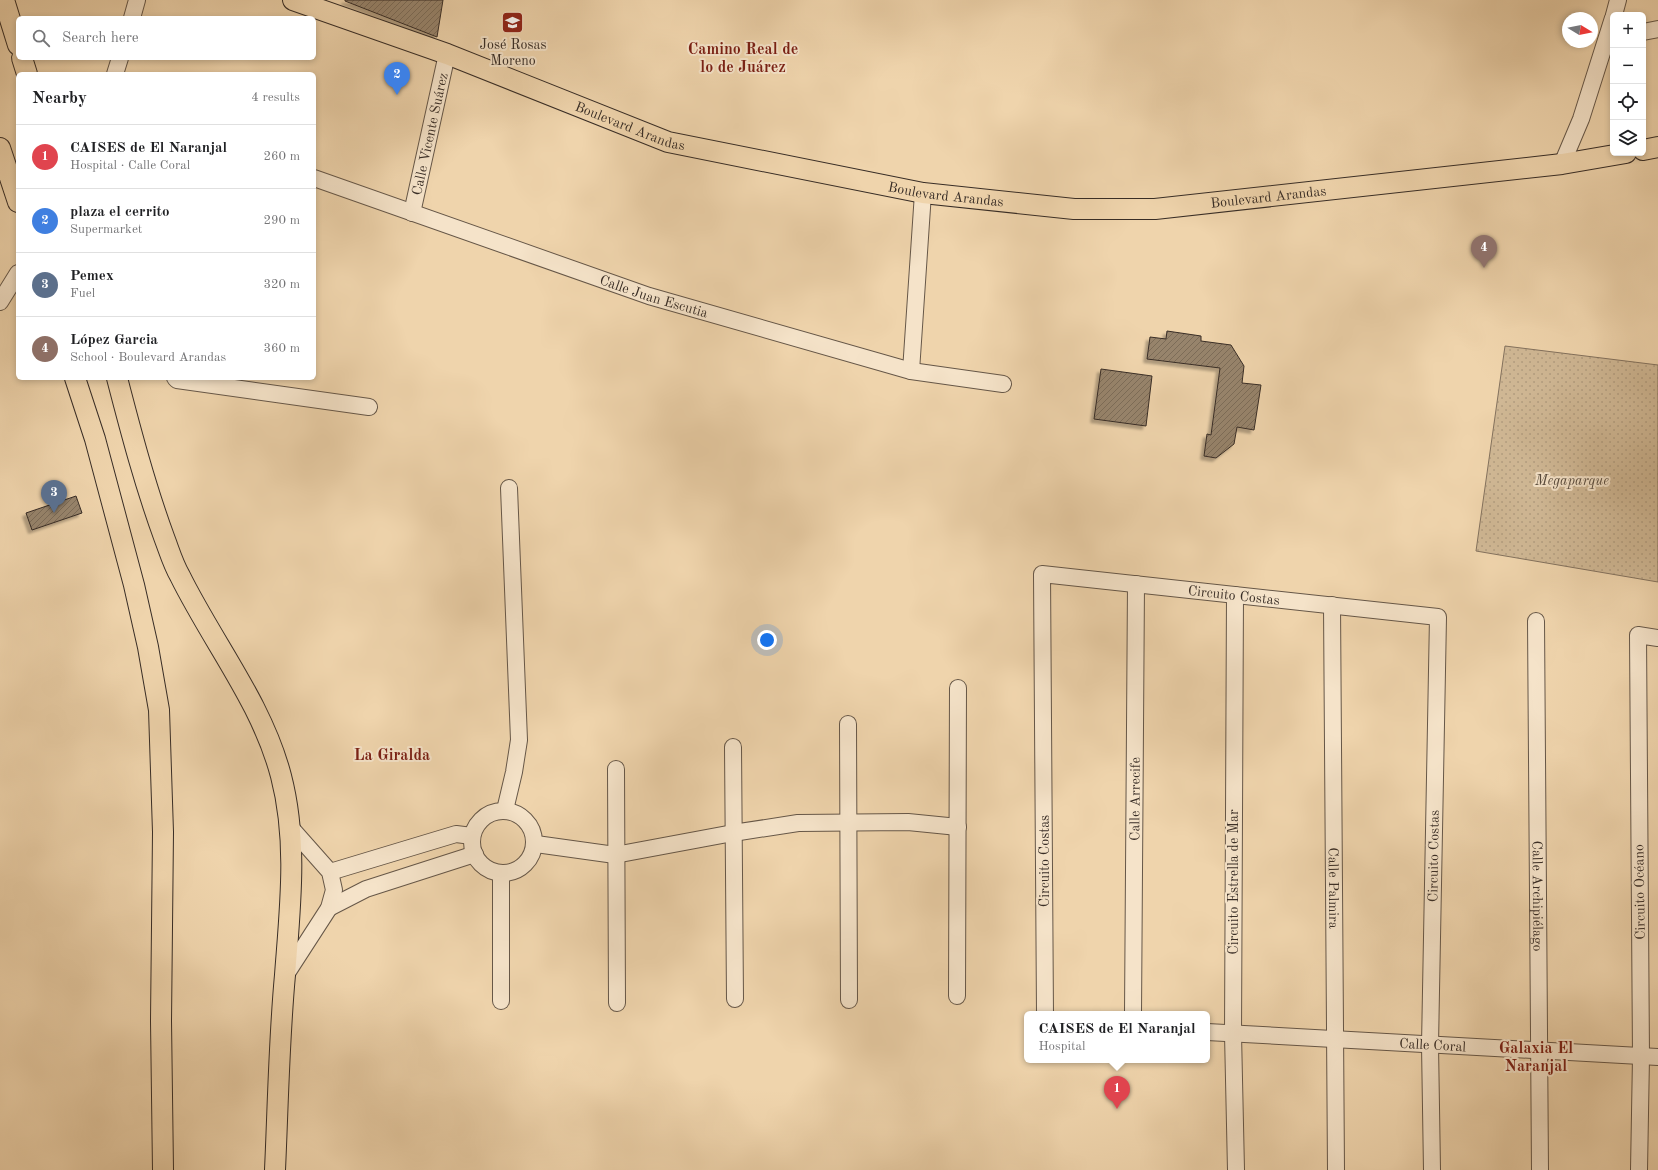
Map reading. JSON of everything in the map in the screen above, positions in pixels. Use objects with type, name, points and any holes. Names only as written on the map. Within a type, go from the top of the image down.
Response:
[{"type":"main road","points":[[4,0],[16,39]]},
{"type":"main road","name":"Boulevard Arandas","points":[[293,0],[447,54],[668,142],[923,193],[1074,209],[1155,209],[1562,164],[1610,156]]},
{"type":"main road","points":[[23,60],[26,72]]},
{"type":"main road","points":[[1646,149],[1658,147]]},
{"type":"main road","points":[[0,148],[16,196]]},
{"type":"main road","points":[[76,380],[95,439],[134,585],[148,647],[159,710],[163,832],[161,1021],[163,1170]]},
{"type":"main road","points":[[118,380],[139,462],[176,569],[271,742],[281,777],[291,828],[292,875],[284,976],[275,1170]]},
{"type":"street","points":[[133,16],[137,0]]},
{"type":"street","points":[[1614,12],[1618,0]]},
{"type":"street","points":[[1646,31],[1658,29]]},
{"type":"street","points":[[1562,164],[1581,119],[1610,38]]},
{"type":"street","name":"Calle Vicente Suárez","points":[[412,213],[447,54]]},
{"type":"street","points":[[116,72],[119,60]]},
{"type":"street","name":"Calle Juan Escutia","points":[[316,179],[649,296],[911,371],[1003,384]]},
{"type":"street","points":[[911,371],[923,193]]},
{"type":"street","points":[[0,302],[16,276]]},
{"type":"street","points":[[177,380],[369,407]]},
{"type":"street","points":[[504,810],[514,772],[519,740],[509,488]]},
{"type":"street","name":"Circuito Costas","points":[[1046,1011],[1042,574],[1438,617],[1430,1045]]},
{"type":"street","name":"Calle Arrecife","points":[[1133,1011],[1136,584]]},
{"type":"street","name":"Circuito Estrella de Mar","points":[[1235,594],[1233,1034],[1236,1170]]},
{"type":"street","name":"Calle Palmira","points":[[1332,605],[1336,1170]]},
{"type":"street","name":"Calle Archipiélago","points":[[1536,621],[1540,1170]]},
{"type":"street","name":"Circuito Océano","points":[[1639,1170],[1641,1056],[1638,635],[1658,638]]},
{"type":"street","points":[[957,996],[958,688]]},
{"type":"street","points":[[848,724],[849,1000]]},
{"type":"street","points":[[733,747],[735,999]]},
{"type":"street","points":[[616,769],[615,855],[617,1003]]},
{"type":"street","points":[[504,810],[519,814],[530,825],[536,844],[526,865],[514,872],[501,874],[489,871],[479,864],[475,854],[472,836],[478,823],[490,813],[504,810]]},
{"type":"street","points":[[536,844],[615,855],[733,833],[798,823],[908,822],[958,827]]},
{"type":"street","points":[[284,976],[329,908],[334,890],[330,872],[291,828]]},
{"type":"street","points":[[330,872],[456,834],[472,836]]},
{"type":"street","points":[[329,908],[366,889],[475,854]]},
{"type":"street","points":[[501,874],[502,1001]]},
{"type":"street","name":"Calle Coral","points":[[1210,1032],[1658,1057]]},
{"type":"street","points":[[1430,1045],[1432,1170]]},
{"type":"green space","name":"Megaparque","points":[[1505,346],[1658,365],[1658,582],[1476,551]]},
{"type":"building","points":[[443,0],[437,37],[345,1]]},
{"type":"building","points":[[1167,331],[1201,336],[1201,341],[1231,345],[1244,366],[1242,383],[1261,385],[1254,430],[1237,427],[1234,444],[1216,458],[1204,456],[1207,434],[1211,435],[1220,368],[1147,359],[1150,337],[1166,339]]},
{"type":"building","points":[[1101,369],[1152,376],[1146,426],[1094,419]]},
{"type":"building","points":[[76,496],[82,513],[32,530],[26,513]]},
{"type":"place","name":"José Rosas Moreno","points":[[513,22]]},
{"type":"place","name":"plaza el cerrito","points":[[397,95]]},
{"type":"place","name":"López Garcia","points":[[1484,268]]},
{"type":"place","name":"Pemex","points":[[54,513]]},
{"type":"place","name":"CAISES de El Naranjal","points":[[1117,1109]]},
{"type":"district","name":"Camino Real de lo de Juárez","points":[[743,57]]},
{"type":"district","name":"La Giralda","points":[[392,754]]},
{"type":"district","name":"Galaxia El Naranjal","points":[[1536,1056]]}]
